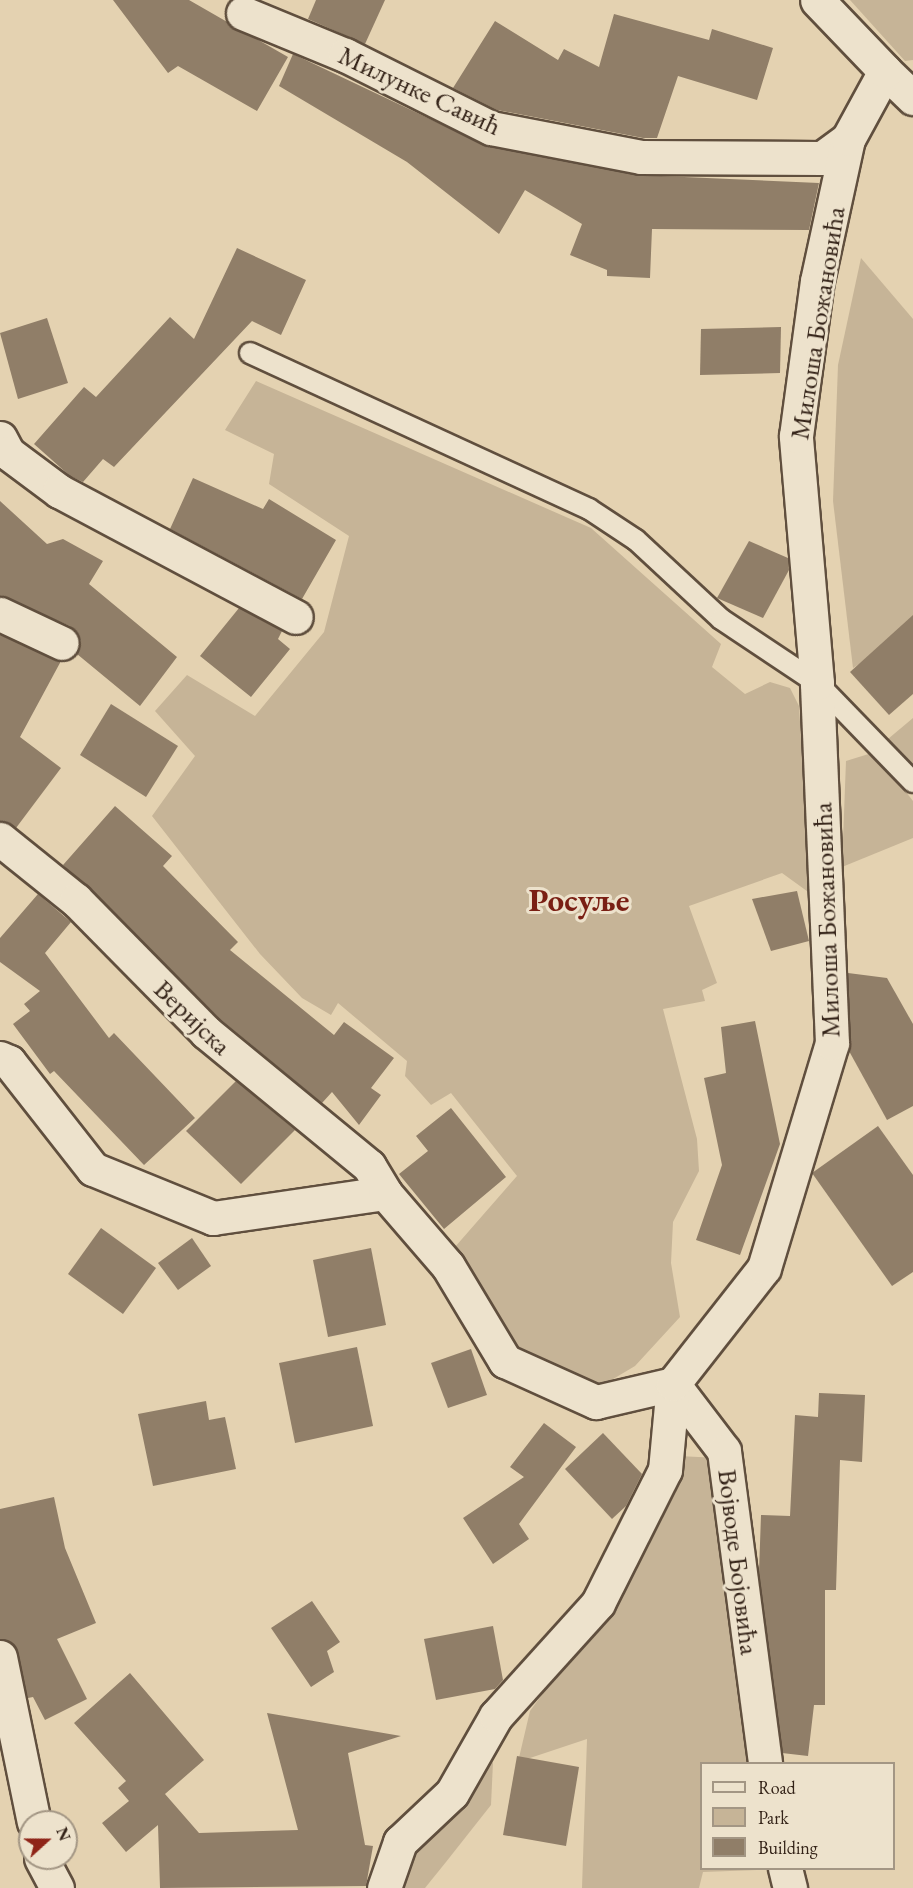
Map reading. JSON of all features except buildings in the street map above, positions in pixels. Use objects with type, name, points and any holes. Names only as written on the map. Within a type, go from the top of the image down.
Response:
[{"type":"street","points":[[817,0],[913,98]]},
{"type":"street","name":"Милунке Савић","points":[[243,13],[345,55],[490,128],[641,157],[822,158],[849,139]]},
{"type":"street","name":"Милоша Божановића","points":[[673,1384],[764,1268],[832,1043],[817,682],[796,436],[818,281],[849,139],[885,71]]},
{"type":"street","points":[[0,438],[8,453],[59,491],[296,617]]},
{"type":"street","points":[[0,614],[62,643]]},
{"type":"street","name":"Веријска","points":[[0,839],[76,900],[206,1032],[369,1166],[385,1194]]},
{"type":"street","points":[[0,1058],[9,1062],[93,1169],[213,1218],[385,1194],[448,1266],[505,1361],[596,1402],[673,1384],[665,1470],[598,1603],[496,1716],[452,1793],[400,1842],[384,1888]]},
{"type":"street","name":"Војводе Бојовића","points":[[673,1384],[724,1451],[765,1762]]},
{"type":"street","points":[[0,1657],[32,1810]]},
{"type":"street","points":[[47,1870],[57,1888]]},
{"type":"street","points":[[785,1870],[790,1888]]},
{"type":"lane","points":[[250,353],[589,509],[636,540],[721,619],[817,682],[913,782]]},
{"type":"green space","points":[[850,0],[913,0],[913,60],[905,61]]},
{"type":"green space","points":[[861,258],[913,319],[913,628],[853,668],[833,501],[838,365]]},
{"type":"green space","points":[[256,381],[591,528],[721,644],[712,667],[745,694],[770,682],[790,688],[799,706],[811,894],[782,873],[689,906],[717,983],[702,990],[705,1001],[663,1009],[697,1139],[699,1171],[673,1222],[671,1263],[680,1317],[635,1366],[603,1385],[516,1351],[455,1247],[517,1176],[451,1093],[431,1105],[405,1076],[407,1061],[338,1003],[331,1015],[302,998],[260,954],[152,816],[195,756],[155,711],[187,675],[255,716],[324,632],[349,536],[269,484],[274,454],[225,430]]},
{"type":"green space","points":[[913,718],[913,765],[888,739]]},
{"type":"green space","points":[[875,752],[913,801],[913,838],[842,867],[846,761]]},
{"type":"green space","points":[[678,1456],[719,1458],[747,1762],[700,1762],[700,1870],[757,1870],[703,1872],[699,1888],[582,1888],[587,1739],[518,1762],[530,1711],[607,1606]]},
{"type":"green space","points":[[493,1762],[491,1805],[446,1862],[425,1888],[392,1888],[410,1849]]},
{"type":"district","name":"Росуље","points":[[579,900]]}]
